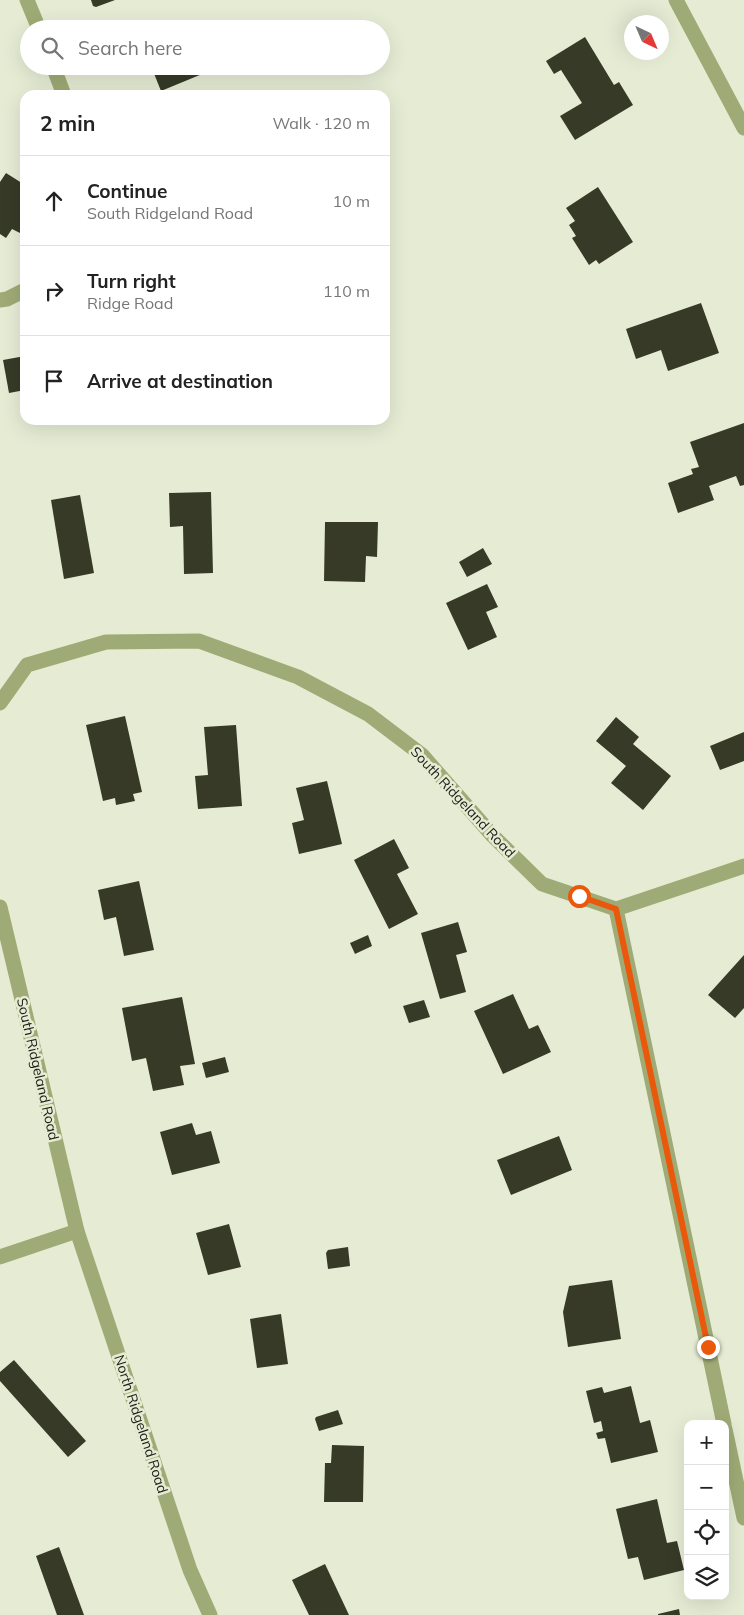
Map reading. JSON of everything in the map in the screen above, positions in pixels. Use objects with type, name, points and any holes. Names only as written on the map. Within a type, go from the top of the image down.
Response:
[{"type":"street","points":[[28,0],[36,20]]},
{"type":"street","points":[[676,0],[744,128]]},
{"type":"street","points":[[56,75],[62,90]]},
{"type":"street","points":[[0,300],[7,299],[20,292]]},
{"type":"street","name":"South Ridgeland Road","points":[[0,703],[28,665],[106,642],[199,641],[298,677],[368,714],[422,755],[493,836],[542,884],[616,909]]},
{"type":"street","points":[[723,1420],[616,909],[744,866]]},
{"type":"street","name":"South Ridgeland Road","points":[[0,908],[77,1231]]},
{"type":"street","points":[[0,1257],[77,1231]]},
{"type":"street","name":"North Ridgeland Road","points":[[77,1231],[190,1570],[210,1615]]},
{"type":"street","points":[[729,1448],[744,1518]]},
{"type":"building","points":[[91,0],[115,0],[96,7],[93,6]]},
{"type":"building","points":[[585,37],[614,85],[619,82],[633,105],[575,140],[560,116],[582,103],[561,70],[554,74],[546,61]]},
{"type":"building","points":[[155,75],[200,75],[163,90],[161,90]]},
{"type":"building","points":[[6,173],[20,182],[20,233],[12,229],[6,238],[0,234],[0,182]]},
{"type":"building","points":[[598,187],[633,242],[599,264],[596,260],[589,265],[572,238],[576,236],[569,225],[575,221],[566,208]]},
{"type":"building","points":[[701,303],[719,353],[668,371],[661,350],[636,359],[626,329]]},
{"type":"building","points":[[20,357],[20,391],[9,393],[3,360]]},
{"type":"building","points":[[744,423],[744,485],[740,486],[736,476],[709,486],[714,500],[678,513],[668,483],[693,474],[691,469],[699,467],[690,442]]},
{"type":"building","points":[[211,492],[213,573],[184,574],[183,526],[170,527],[169,493]]},
{"type":"building","points":[[80,495],[94,573],[64,579],[51,500]]},
{"type":"building","points":[[325,522],[378,522],[377,557],[366,556],[365,582],[324,581]]},
{"type":"building","points":[[483,548],[492,564],[467,577],[459,562]]},
{"type":"building","points":[[487,584],[498,607],[486,612],[497,637],[468,650],[446,603]]},
{"type":"building","points":[[125,716],[142,792],[133,794],[135,801],[116,805],[115,798],[103,801],[86,725]]},
{"type":"building","points":[[616,717],[639,737],[633,744],[671,776],[643,810],[611,783],[626,766],[596,741]]},
{"type":"building","points":[[236,725],[242,806],[198,809],[195,776],[208,775],[204,727]]},
{"type":"building","points":[[744,732],[744,761],[720,770],[710,746]]},
{"type":"building","points":[[327,781],[342,844],[299,854],[292,823],[304,820],[296,788]]},
{"type":"building","points":[[394,839],[409,868],[397,874],[418,914],[389,929],[354,860]]},
{"type":"building","points":[[139,881],[154,950],[124,956],[116,917],[104,920],[98,890]]},
{"type":"building","points":[[458,922],[467,952],[456,955],[466,992],[440,999],[421,933]]},
{"type":"building","points":[[368,935],[372,946],[355,954],[350,943]]},
{"type":"building","points":[[744,955],[744,1008],[735,1018],[708,995]]},
{"type":"building","points":[[513,994],[529,1029],[538,1025],[551,1052],[503,1074],[474,1011]]},
{"type":"building","points":[[182,997],[195,1064],[180,1066],[184,1085],[153,1091],[146,1058],[132,1061],[122,1008]]},
{"type":"building","points":[[424,1000],[430,1017],[409,1023],[403,1006]]},
{"type":"building","points":[[225,1057],[229,1072],[206,1078],[202,1063]]},
{"type":"building","points":[[192,1123],[196,1135],[211,1131],[220,1163],[172,1175],[160,1132]]},
{"type":"building","points":[[559,1136],[572,1170],[511,1195],[497,1160]]},
{"type":"building","points":[[229,1224],[241,1267],[208,1275],[196,1233]]},
{"type":"building","points":[[348,1247],[350,1266],[328,1269],[326,1253],[328,1250]]},
{"type":"building","points":[[612,1280],[621,1339],[568,1347],[563,1312],[569,1286]]},
{"type":"building","points":[[281,1314],[288,1364],[257,1368],[250,1319]]},
{"type":"building","points":[[14,1360],[86,1441],[68,1457],[0,1381],[0,1372]]},
{"type":"building","points":[[631,1386],[640,1423],[650,1420],[658,1452],[611,1463],[605,1438],[598,1439],[596,1433],[603,1431],[601,1421],[594,1423],[586,1391],[602,1387],[604,1393]]},
{"type":"building","points":[[338,1410],[343,1424],[319,1431],[316,1417]]},
{"type":"building","points":[[332,1445],[364,1446],[363,1502],[324,1502],[325,1463],[331,1463]]},
{"type":"building","points":[[657,1499],[667,1543],[677,1541],[684,1570],[644,1580],[638,1557],[628,1559],[616,1509]]},
{"type":"building","points":[[59,1547],[84,1615],[57,1615],[36,1556]]},
{"type":"building","points":[[325,1564],[349,1615],[309,1615],[292,1580]]},
{"type":"building","points":[[679,1609],[680,1615],[658,1615],[658,1614]]},
{"type":"route","points":[[579,896],[616,909],[708,1347]]}]
